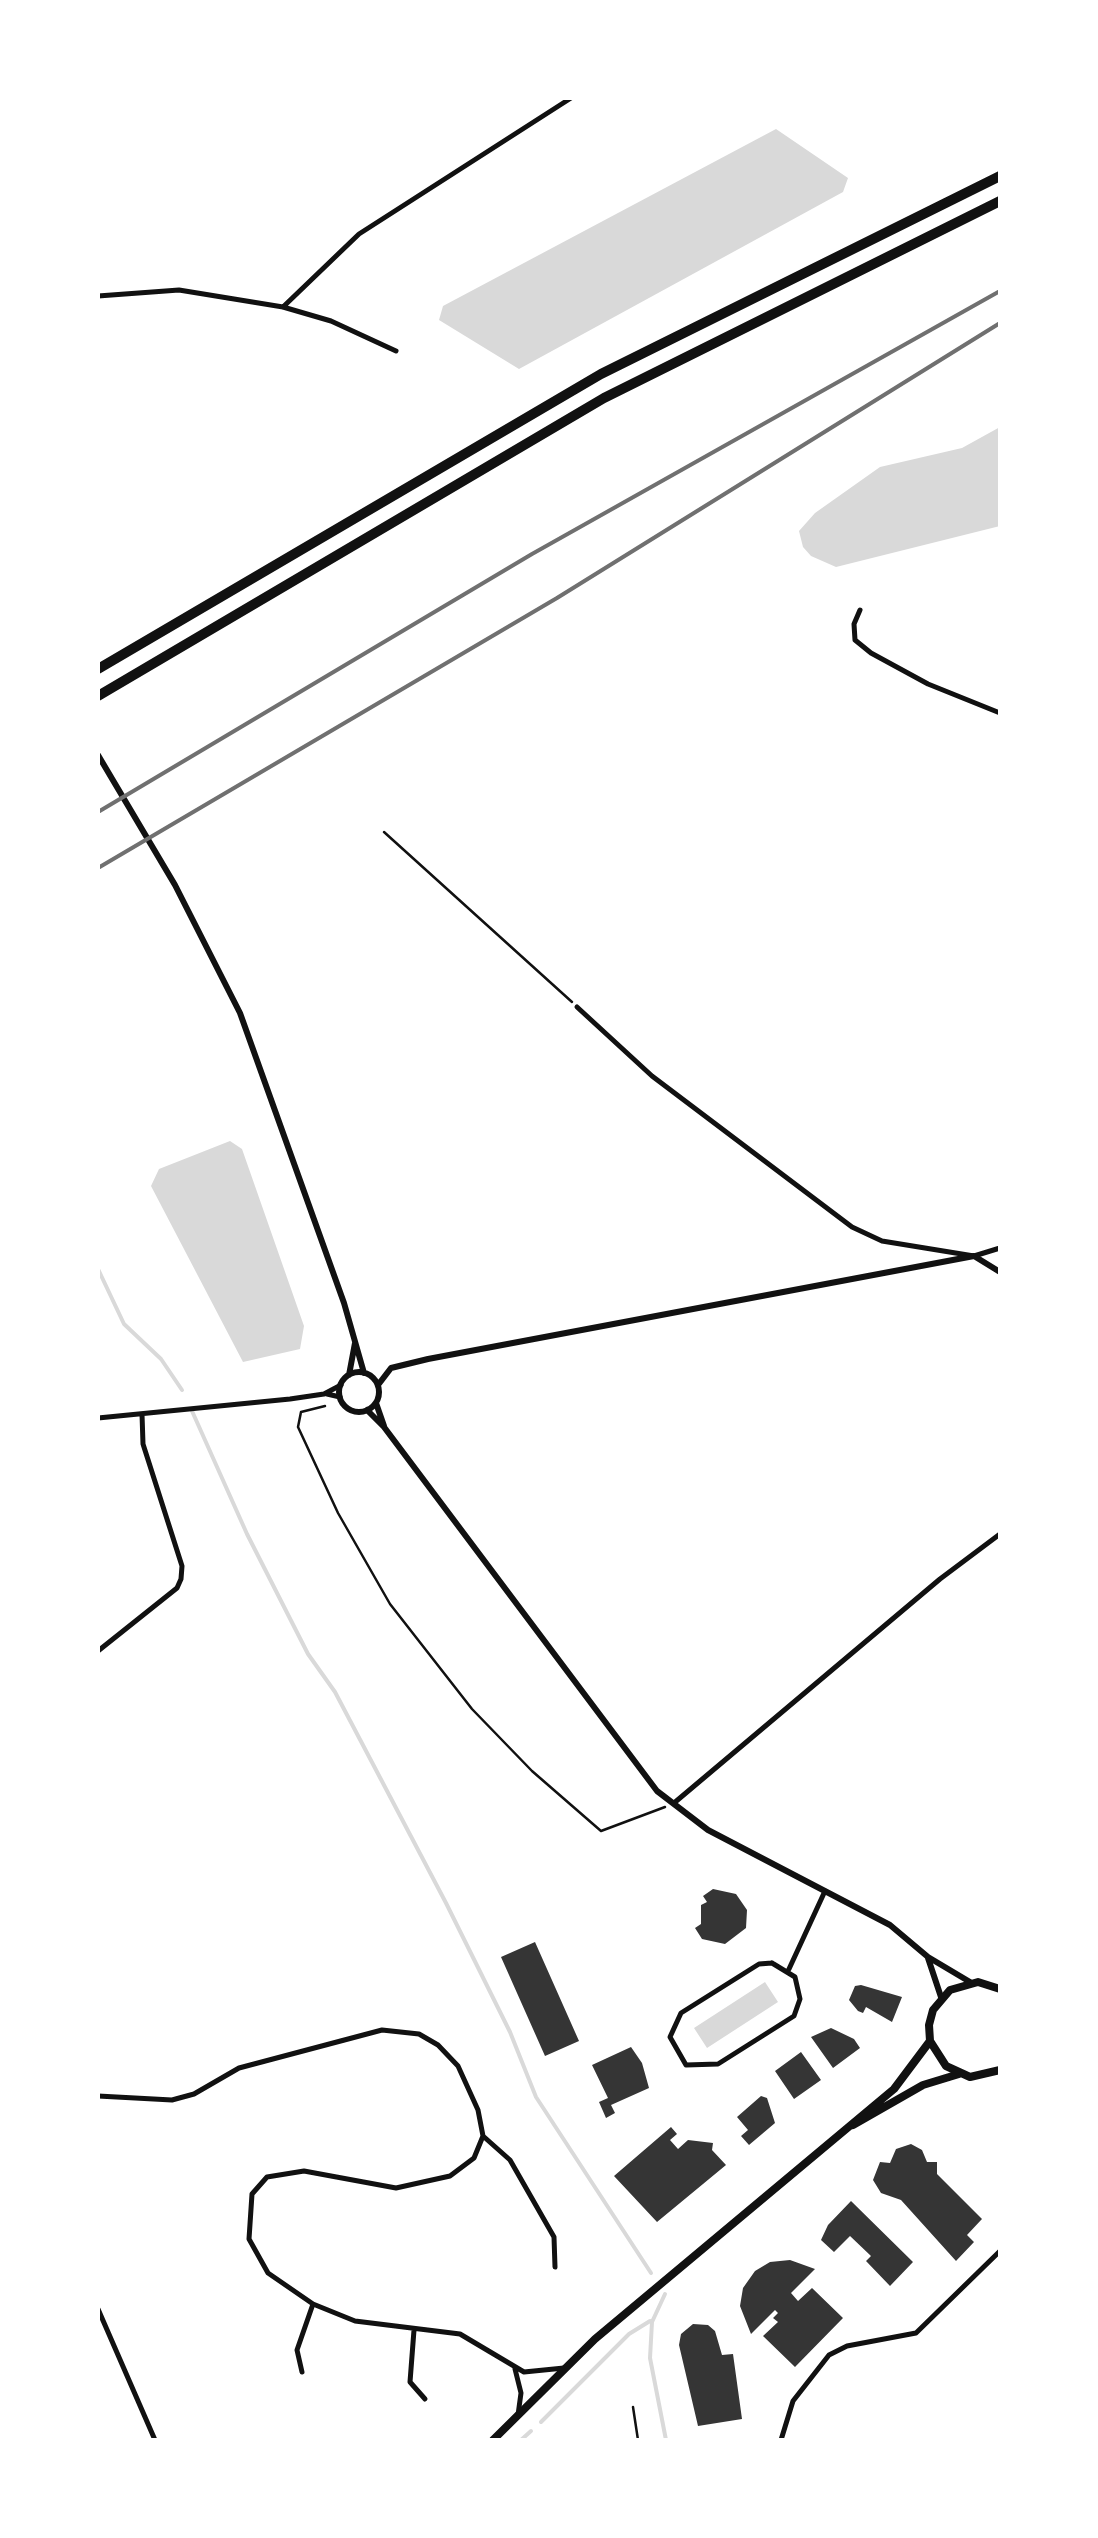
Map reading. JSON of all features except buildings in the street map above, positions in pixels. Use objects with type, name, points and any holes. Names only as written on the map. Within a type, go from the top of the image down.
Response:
[{"type":"highway","points":[[98,669],[601,374],[1000,176]]},
{"type":"highway","points":[[98,696],[604,398],[1000,201]]},
{"type":"main road","points":[[999,1987],[970,1982],[941,1997],[928,2025],[930,2041],[946,2066],[959,2074],[981,2077],[1000,2070]]},
{"type":"main road","points":[[492,2440],[656,2286],[903,2081],[930,2041]]},
{"type":"main road","points":[[853,2125],[923,2085],[959,2074]]},
{"type":"street","points":[[283,307],[359,234],[571,98]]},
{"type":"street","points":[[98,296],[179,290],[283,307],[331,322],[396,351]]},
{"type":"street","points":[[860,610],[854,624],[856,640],[871,654],[928,684],[1000,713]]},
{"type":"street","points":[[98,755],[218,965],[252,1044],[364,1373],[378,1384]]},
{"type":"street","points":[[577,1007],[652,1076],[852,1227],[882,1240],[974,1256],[1000,1272]]},
{"type":"street","points":[[384,1428],[376,1402],[378,1384],[391,1368],[1000,1248]]},
{"type":"street","points":[[349,1376],[355,1342]]},
{"type":"street","points":[[324,1394],[349,1376],[364,1373]]},
{"type":"street","points":[[340,1397],[341,1384]]},
{"type":"street","points":[[98,1418],[324,1394],[340,1397],[354,1411],[367,1410],[376,1402]]},
{"type":"street","points":[[367,1410],[633,1764],[672,1804],[734,1845],[890,1925],[928,1957],[970,1982]]},
{"type":"street","points":[[98,1652],[177,1588],[181,1578],[182,1566],[143,1444],[142,1414]]},
{"type":"street","points":[[672,1804],[940,1578],[1000,1534]]},
{"type":"street","points":[[789,1969],[825,1891]]},
{"type":"street","points":[[928,1957],[941,1997]]},
{"type":"street","points":[[759,1964],[789,1969],[800,1992],[794,2016],[718,2064],[686,2065],[677,2056],[670,2037],[681,2013],[759,1964]]},
{"type":"street","points":[[98,2096],[172,2100],[194,2094],[239,2068],[394,2029],[419,2034],[449,2054],[471,2091],[483,2136],[510,2160],[554,2237],[556,2267]]},
{"type":"street","points":[[483,2136],[474,2158],[464,2168],[450,2176],[396,2188],[304,2171],[283,2172],[260,2180],[248,2210],[249,2239],[268,2273],[314,2304],[355,2321],[460,2334],[496,2352],[515,2369],[535,2374],[567,2367]]},
{"type":"street","points":[[781,2440],[793,2401],[829,2354],[846,2346],[897,2340],[916,2333],[1000,2252]]},
{"type":"street","points":[[302,2372],[297,2350],[314,2304]]},
{"type":"street","points":[[98,2309],[155,2440]]},
{"type":"street","points":[[414,2330],[410,2382],[425,2399]]},
{"type":"street","points":[[515,2369],[521,2393],[517,2416]]},
{"type":"lane","points":[[633,2407],[638,2440]]},
{"type":"path","points":[[384,832],[577,1007]]},
{"type":"path","points":[[325,1406],[302,1412],[298,1426],[338,1513],[390,1604],[472,1709],[532,1771],[601,1831],[672,1804]]},
{"type":"shaded area","points":[[776,129],[848,178],[843,192],[519,369],[439,320],[443,306]]},
{"type":"shaded area","points":[[1000,427],[1000,526],[836,567],[811,556],[803,547],[799,531],[815,513],[880,467],[962,448]]},
{"type":"shaded area","points":[[230,1141],[242,1149],[304,1326],[300,1349],[243,1362],[151,1186],[159,1169]]},
{"type":"shaded area","points":[[765,1982],[778,2002],[707,2048],[694,2028]]},
{"type":"waterway","points":[[98,1269],[124,1324],[161,1359],[182,1390]]},
{"type":"waterway","points":[[192,1411],[247,1534],[308,1654],[335,1692],[446,1903],[510,2032],[536,2097],[651,2273]]},
{"type":"waterway","points":[[665,2294],[652,2322],[650,2358],[666,2440]]},
{"type":"waterway","points":[[541,2422],[629,2334],[650,2321]]},
{"type":"waterway","points":[[521,2440],[531,2431]]},
{"type":"railway","points":[[98,812],[532,554],[1000,291]]},
{"type":"railway","points":[[98,868],[557,598],[1000,323]]}]
